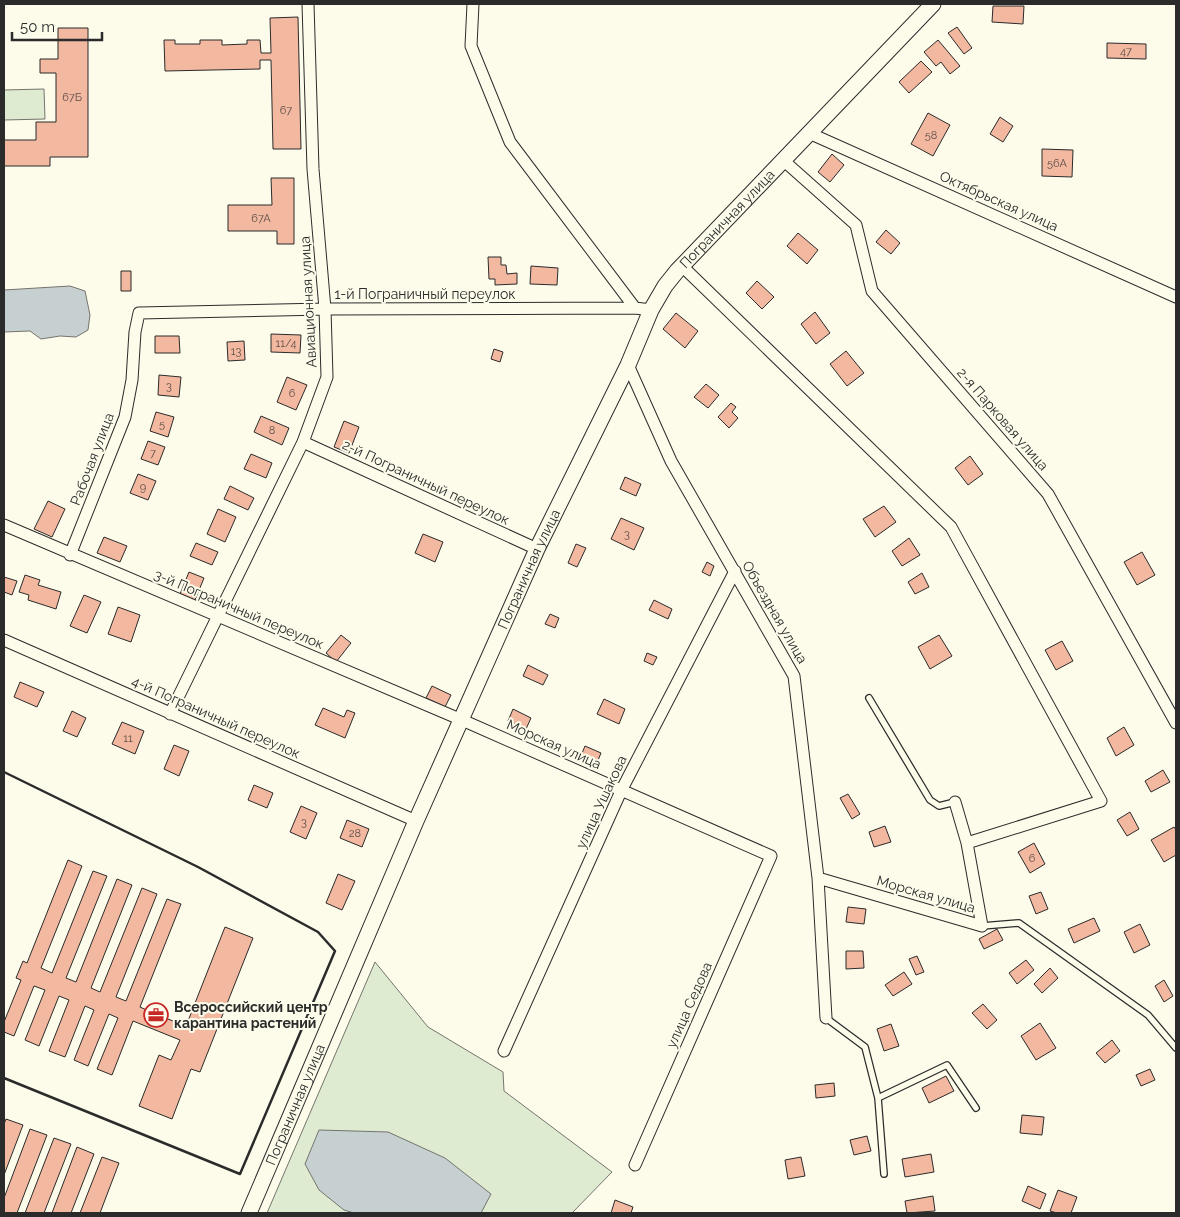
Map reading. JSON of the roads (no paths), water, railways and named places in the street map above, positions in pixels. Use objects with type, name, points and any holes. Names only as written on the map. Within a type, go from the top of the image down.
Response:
[{"type":"street","name":"Авиационная улица","points":[[170,714],[303,442],[327,378],[325,309],[313,169],[308,4]]},
{"type":"street","points":[[473,4],[472,46],[510,142],[635,308]]},
{"type":"street","name":"Пограничная улица","points":[[249,1213],[416,821],[537,549],[628,365],[651,310],[665,286],[682,266],[933,4]]},
{"type":"street","name":"Октябрьская улица","points":[[809,133],[1176,297]]},
{"type":"street","name":"2-я Парковая улица","points":[[784,160],[856,225],[872,290],[1048,494],[1176,723]]},
{"type":"street","points":[[682,266],[951,527],[1101,801],[967,843]]},
{"type":"street","name":"1-й Пограничный переулок","points":[[140,313],[325,309],[635,308],[651,310]]},
{"type":"street","name":"Рабочая улица","points":[[70,555],[125,417],[132,380],[135,332],[140,313]]},
{"type":"street","name":"Объездная улица","points":[[628,365],[671,461],[794,676],[818,878],[826,1018]]},
{"type":"street","name":"2-й Пограничный переулок","points":[[303,442],[537,549]]},
{"type":"street","name":"3-й Пограничный переулок","points":[[4,525],[70,555],[462,720]]},
{"type":"street","name":"улица Ушакова","points":[[504,1051],[622,791],[735,571]]},
{"type":"street","name":"4-й Пограничный переулок","points":[[4,640],[416,821]]},
{"type":"street","name":"Морская улица","points":[[462,720],[771,856]]},
{"type":"street","name":"Морская улица","points":[[818,878],[982,926],[967,843],[956,802]]},
{"type":"street","name":"улица Седова","points":[[634,1165],[771,856]]},
{"type":"lane","points":[[869,698],[930,800],[939,806],[956,802]]},
{"type":"lane","points":[[982,926],[1019,923],[1148,1015],[1176,1048]]},
{"type":"lane","points":[[826,1018],[865,1047],[878,1098],[884,1174]]},
{"type":"lane","points":[[878,1098],[947,1065],[976,1108]]},
{"type":"place","name":"Всероссийский центр карантина растений","points":[[156,1015]]}]
